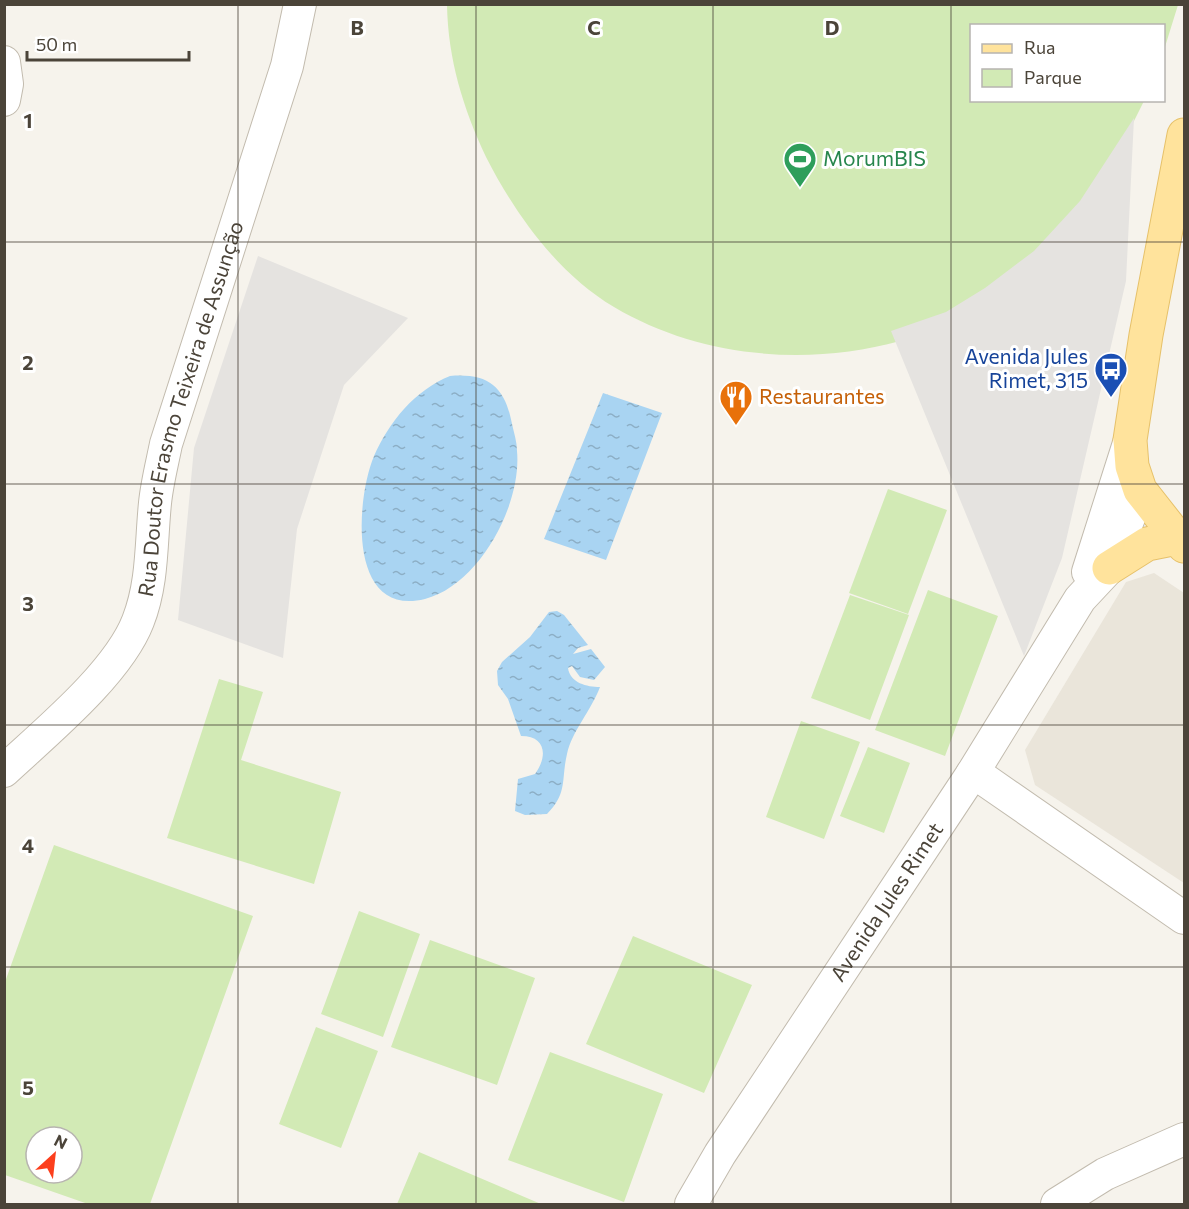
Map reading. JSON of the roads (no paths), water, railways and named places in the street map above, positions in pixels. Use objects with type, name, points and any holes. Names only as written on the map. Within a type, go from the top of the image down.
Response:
[{"type":"main road","name":"Avenida Jules Rimet","points":[[1130,440],[1148,324],[1185,135]]},
{"type":"main road","points":[[1130,440],[1132,466],[1140,490],[1181,542]]},
{"type":"main road","points":[[1109,568],[1147,544],[1181,542]]},
{"type":"street","name":"Rua Doutor Erasmo Teixeira de Assunção","points":[[4,771],[96,682],[121,652],[138,621],[150,574],[155,501],[166,444],[287,66],[300,4]]},
{"type":"street","points":[[4,62],[7,84],[4,100]]},
{"type":"street","name":"Avenida Jules Rimet","points":[[1080,599],[1102,519],[1130,440]]},
{"type":"street","name":"Avenida Jules Rimet","points":[[690,1204],[733,1134],[972,774],[1080,599],[1109,568],[1140,490]]},
{"type":"street","points":[[972,774],[985,780],[1185,918]]},
{"type":"street","points":[[1057,1204],[1106,1174],[1185,1139]]},
{"type":"water","points":[[450,376],[475,377],[485,380],[500,392],[505,400],[517,448],[517,472],[512,495],[493,540],[463,578],[445,591],[425,599],[400,600],[382,591],[370,573],[364,551],[363,499],[368,475],[380,443],[404,408],[425,390]]},
{"type":"water","points":[[603,393],[662,413],[606,560],[544,539]]},
{"type":"water","points":[[557,611],[564,615],[588,645],[578,648],[573,654],[591,649],[605,667],[594,680],[580,677],[572,666],[568,668],[576,681],[600,687],[569,746],[563,786],[554,806],[547,814],[525,815],[515,811],[518,779],[535,774],[542,760],[542,748],[536,739],[521,736],[508,699],[498,685],[497,671],[502,662],[530,637],[549,612]]},
{"type":"place","name":"MorumBIS","points":[[800,188]]},
{"type":"place","name":"Avenida Jules Rimet, 315","points":[[1111,398]]},
{"type":"place","name":"Restaurantes","points":[[736,426]]}]
